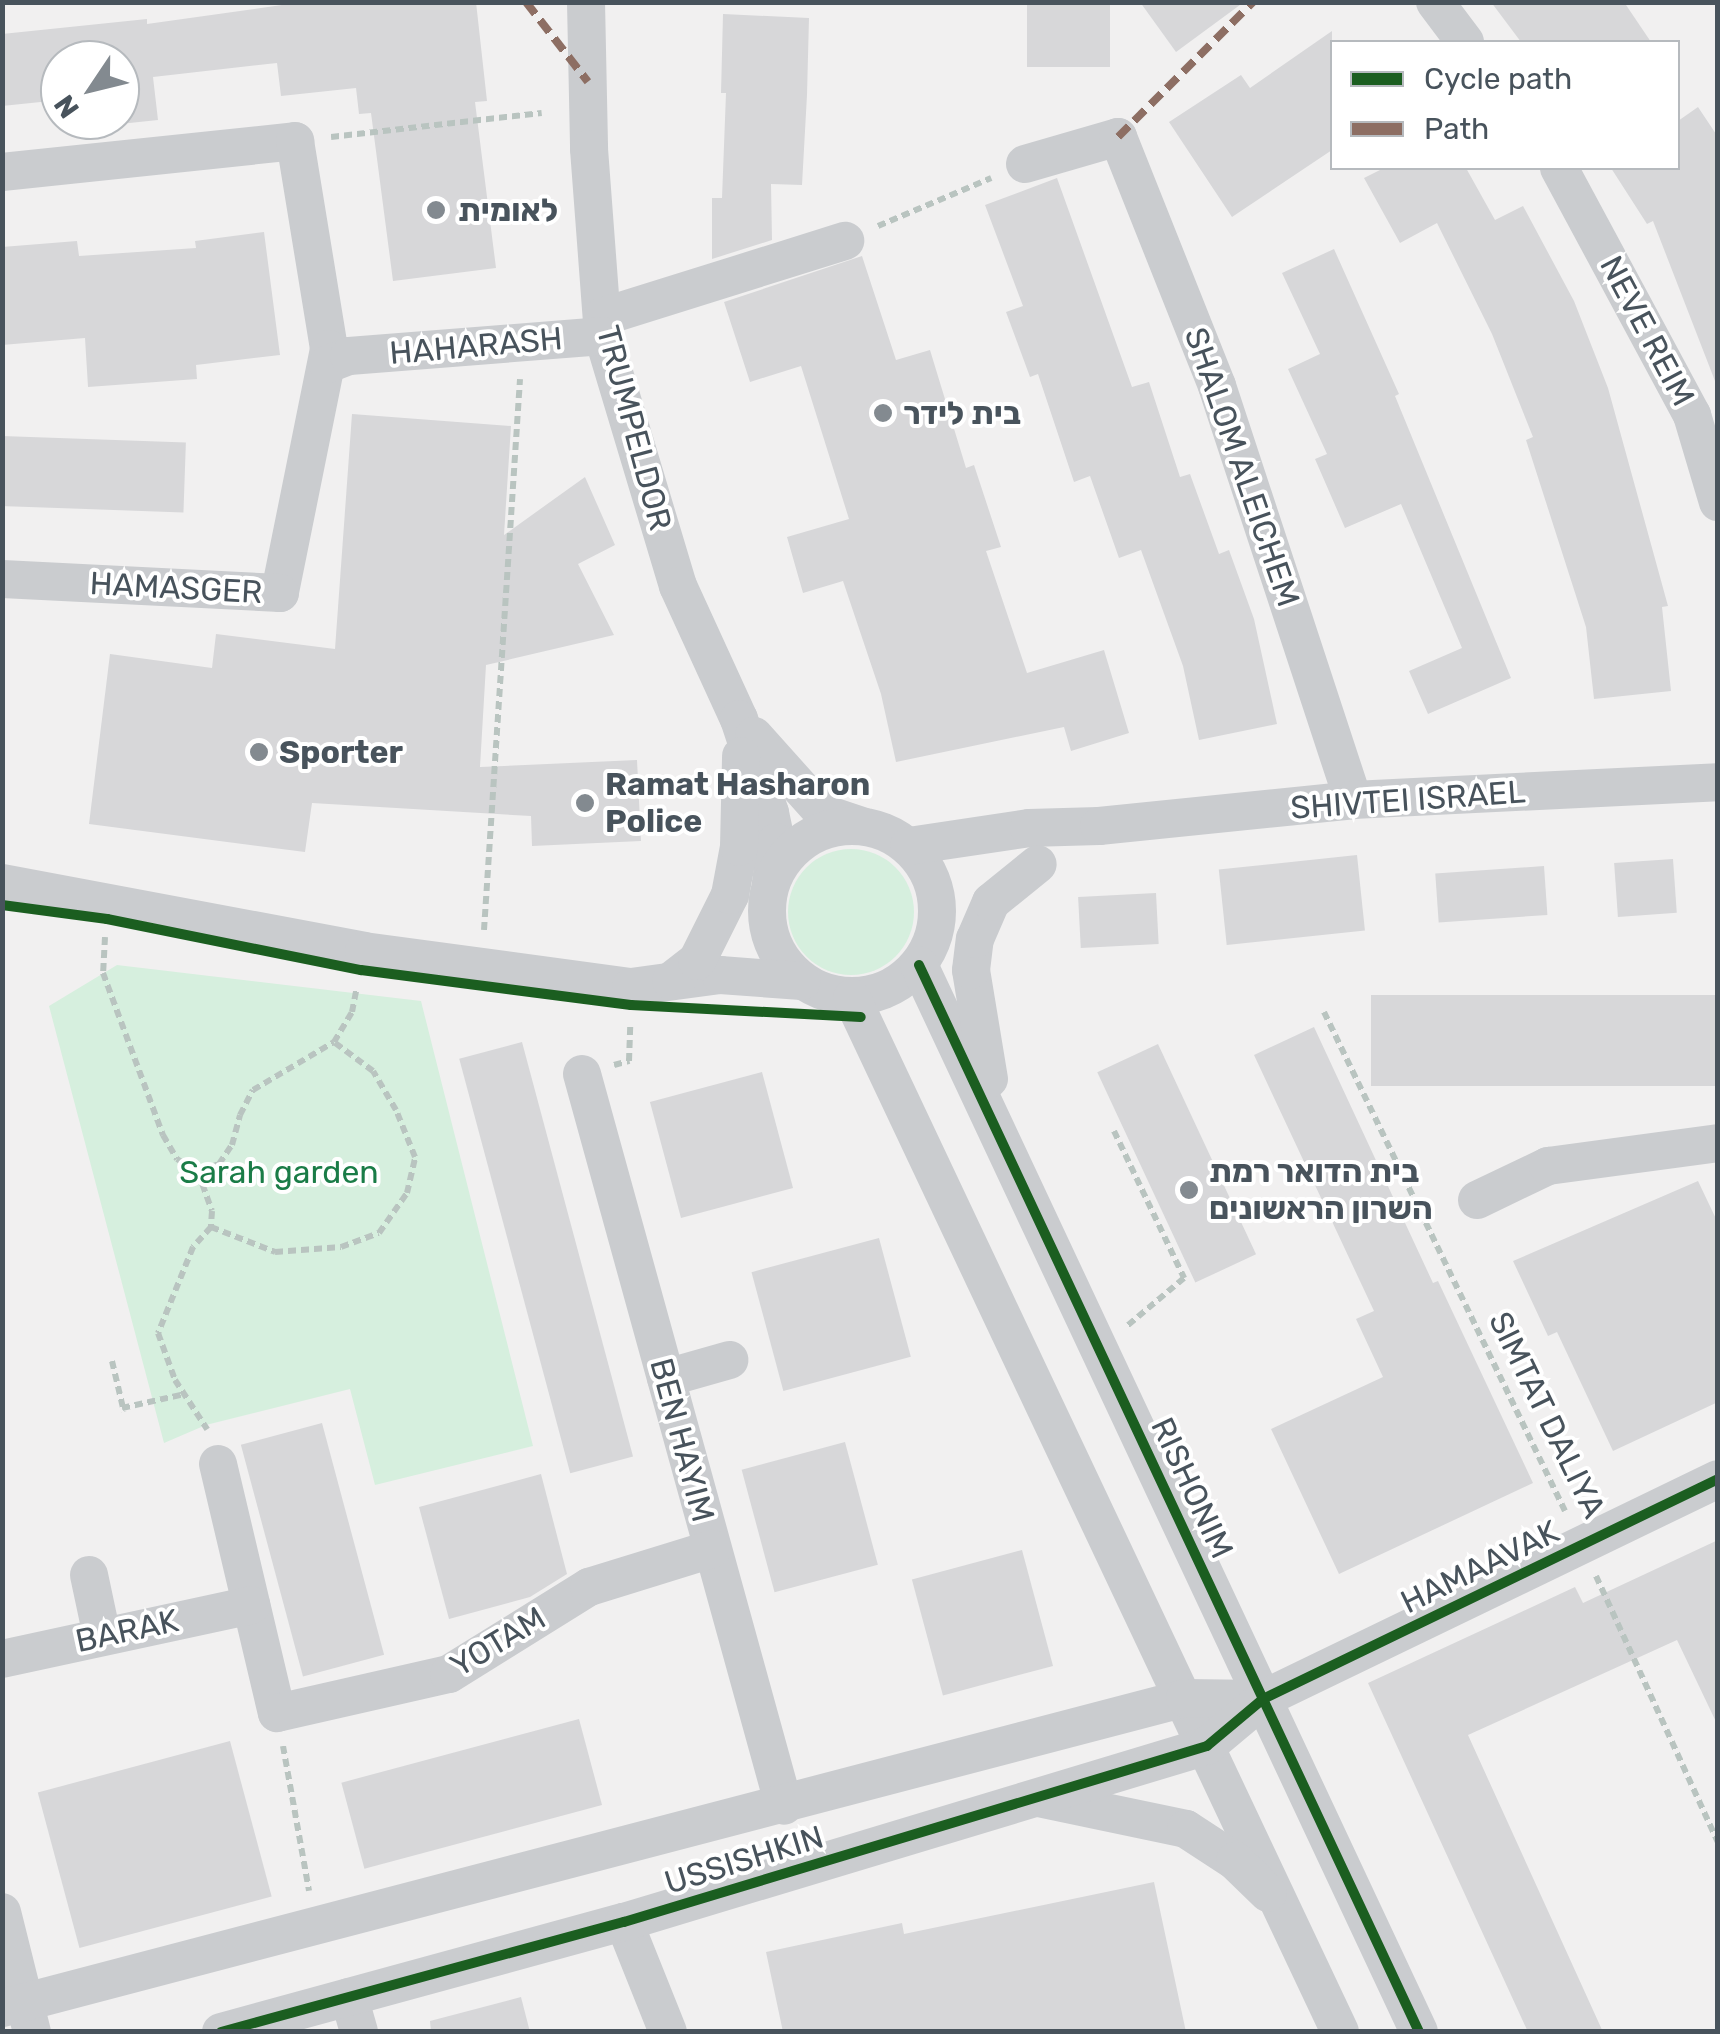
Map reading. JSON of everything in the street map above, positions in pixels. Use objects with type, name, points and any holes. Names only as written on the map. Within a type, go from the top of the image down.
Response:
[{"type":"street","name":"TRUMPELDOR","points":[[586,2],[590,149],[603,326],[678,586],[739,718],[776,842],[771,882]]},
{"type":"street","points":[[1435,2],[1464,40]]},
{"type":"street","name":"SHALOM ALEICHEM","points":[[1025,164],[1118,137],[1218,386],[1353,800]]},
{"type":"street","points":[[2,172],[296,141],[335,356]]},
{"type":"street","name":"NEVE REIM","points":[[1559,170],[1692,416],[1718,502]]},
{"type":"street","name":"HAHARASH","points":[[335,356],[522,342],[603,326],[845,241]]},
{"type":"street","name":"HAMASGER","points":[[2,579],[280,593],[335,356]]},
{"type":"street","name":"TRUMPELDOR","points":[[739,718],[823,813],[862,826]]},
{"type":"street","points":[[671,982],[697,962],[730,895],[739,847],[739,718]]},
{"type":"street","name":"SHIVTEI ISRAEL","points":[[908,846],[1028,828],[1099,826],[1353,800],[1718,782]]},
{"type":"street","points":[[862,826],[892,834],[908,846],[928,870],[938,910],[938,926],[919,966],[881,993],[852,998],[829,995],[802,981],[782,960],[769,933],[766,912],[771,882],[786,856],[808,837],[833,828],[862,826]]},
{"type":"street","name":"SHIVTEI ISRAEL","points":[[938,926],[964,901],[1038,864],[1099,826]]},
{"type":"street","points":[[1008,1154],[982,1052],[971,970],[975,939],[990,902],[1038,864]]},
{"type":"street","points":[[2,883],[364,951],[631,987],[720,975],[802,981]]},
{"type":"street","points":[[720,975],[769,933]]},
{"type":"street","name":"RISHONIM","points":[[919,966],[1419,2032]]},
{"type":"street","points":[[852,998],[1340,2032]]},
{"type":"street","name":"BEN HAYIM","points":[[582,1074],[784,1806]]},
{"type":"street","points":[[1477,1200],[1548,1166],[1718,1144]]},
{"type":"street","points":[[666,1378],[729,1360]]},
{"type":"street","points":[[218,1464],[277,1713]]},
{"type":"street","name":"HAMAAVAK","points":[[1263,1699],[1718,1478]]},
{"type":"street","name":"YOTAM","points":[[277,1713],[448,1674],[589,1587],[712,1549]]},
{"type":"street","points":[[89,1575],[102,1636]]},
{"type":"street","name":"BARAK","points":[[2,1659],[252,1604]]},
{"type":"street","name":"USSISHKIN","points":[[20,2014],[316,1927],[1185,1698],[1263,1699]]},
{"type":"street","name":"USSISHKIN","points":[[222,2032],[354,2014],[624,1922],[1207,1746],[1263,1699]]},
{"type":"street","points":[[1036,1798],[1186,1829],[1235,1862],[1281,1906]]},
{"type":"street","points":[[2,1912],[20,2014]]},
{"type":"street","points":[[624,1922],[668,2032]]},
{"type":"path","points":[[296,141],[542,113]]},
{"type":"path","points":[[845,241],[1025,164]]},
{"type":"path","points":[[482,966],[522,342]]},
{"type":"path","points":[[108,900],[103,973],[163,1135],[177,1159],[198,1172],[212,1211],[211,1227],[194,1247],[158,1333],[185,1394],[206,1425],[218,1464]]},
{"type":"path","points":[[198,1172],[219,1164],[253,1090],[277,1072],[334,1042],[352,1012],[364,951]]},
{"type":"path","points":[[582,1074],[629,1061],[631,987]]},
{"type":"path","points":[[211,1227],[275,1252],[341,1247],[380,1233],[406,1192],[414,1157],[396,1110],[372,1071],[334,1042]]},
{"type":"path","points":[[1100,1350],[1184,1278],[1114,1131]]},
{"type":"path","points":[[112,1362],[123,1410],[185,1394]]},
{"type":"path","points":[[277,1713],[316,1927]]},
{"type":"green space","points":[[851,849],[875,854],[895,868],[909,888],[914,912],[909,936],[895,956],[875,970],[851,975],[827,970],[807,956],[793,936],[788,912],[793,888],[807,868],[827,854]]},
{"type":"green space","name":"Sarah garden","points":[[117,965],[421,1001],[533,1446],[375,1485],[350,1389],[206,1425],[164,1443],[49,1006]]},
{"type":"building","points":[[303,2],[476,2],[487,101],[475,102],[496,268],[393,281],[371,113],[359,114],[356,88],[281,96],[277,63],[153,77],[158,120],[140,122],[140,40],[40,40],[40,102],[2,106],[2,34],[147,19],[147,24]]},
{"type":"building","points":[[1027,2],[1110,2],[1110,67],[1027,67]]},
{"type":"building","points":[[1140,2],[1244,2],[1176,52]]},
{"type":"building","points":[[1491,2],[1624,2],[1650,40],[1520,40]]},
{"type":"building","points":[[723,14],[809,18],[807,95],[802,185],[771,184],[772,240],[712,259],[712,198],[722,198],[726,93],[721,93]]},
{"type":"building","points":[[1332,31],[1330,151],[1232,217],[1169,122],[1241,75],[1250,88]]},
{"type":"building","points":[[1698,107],[1718,137],[1715,381],[1653,221],[1647,224],[1612,170],[1680,170],[1680,120]]},
{"type":"building","points":[[1380,170],[1467,170],[1495,220],[1523,206],[1574,301],[1608,388],[1668,606],[1662,607],[1671,691],[1594,699],[1586,627],[1526,440],[1533,437],[1492,334],[1437,223],[1400,243],[1364,178]]},
{"type":"building","points":[[1057,178],[1132,387],[1149,382],[1180,477],[1190,474],[1219,554],[1229,550],[1254,619],[1277,724],[1199,740],[1183,666],[1141,550],[1119,558],[1090,476],[1074,482],[1038,374],[1030,377],[1006,312],[1023,306],[985,205]]},
{"type":"building","points":[[264,232],[280,355],[196,365],[197,379],[88,387],[85,338],[2,345],[2,247],[77,241],[79,256],[196,248],[195,241]]},
{"type":"building","points":[[1334,249],[1399,394],[1395,396],[1511,678],[1428,714],[1409,671],[1462,648],[1401,504],[1345,528],[1315,459],[1327,454],[1288,369],[1320,354],[1282,273]]},
{"type":"building","points":[[862,256],[896,360],[930,350],[966,468],[974,465],[1001,547],[986,551],[1027,673],[1104,650],[1129,733],[1071,751],[1064,727],[896,762],[881,694],[843,581],[803,593],[787,537],[849,519],[801,366],[750,382],[724,302]]},
{"type":"building","points":[[352,414],[511,426],[504,535],[585,477],[615,545],[578,564],[614,635],[486,665],[480,767],[637,760],[641,841],[532,846],[531,816],[312,803],[305,852],[89,824],[110,654],[212,668],[216,634],[335,649]]},
{"type":"building","points":[[2,436],[186,442],[183,512],[2,506]]},
{"type":"building","points":[[1357,855],[1365,931],[1227,945],[1219,870]]},
{"type":"building","points":[[1673,859],[1677,913],[1618,917],[1614,863]]},
{"type":"building","points":[[1544,866],[1547,915],[1439,922],[1435,874]]},
{"type":"building","points":[[1156,893],[1159,944],[1081,948],[1078,897]]},
{"type":"building","points":[[1371,995],[1718,995],[1718,1086],[1371,1086]]},
{"type":"building","points":[[1314,1027],[1433,1283],[1438,1281],[1533,1483],[1339,1574],[1271,1429],[1383,1377],[1356,1319],[1374,1311],[1254,1055]]},
{"type":"building","points":[[522,1042],[633,1456],[570,1473],[459,1059]]},
{"type":"building","name":"בית הדואר רמת השרון הראשונים","points":[[1158,1044],[1256,1254],[1195,1283],[1097,1072]]},
{"type":"building","points":[[762,1072],[793,1188],[681,1218],[650,1102]]},
{"type":"building","points":[[1698,1181],[1718,1223],[1718,1402],[1613,1451],[1557,1332],[1548,1336],[1513,1261]]},
{"type":"building","points":[[879,1238],[911,1357],[783,1391],[751,1272]]},
{"type":"building","points":[[322,1423],[384,1655],[303,1677],[241,1445]]},
{"type":"building","points":[[845,1442],[878,1565],[775,1592],[742,1470]]},
{"type":"building","points":[[541,1474],[567,1574],[530,1597],[449,1619],[419,1507]]},
{"type":"building","points":[[1718,1540],[1718,1726],[1677,1640],[1468,1735],[1603,2032],[1528,2032],[1368,1683],[1575,1587],[1583,1603]]},
{"type":"building","points":[[1022,1550],[1053,1666],[943,1695],[912,1580]]},
{"type":"building","points":[[579,1719],[602,1805],[364,1869],[341,1783]]},
{"type":"building","points":[[230,1741],[272,1897],[79,1948],[38,1793]]},
{"type":"building","points":[[1154,1882],[1186,2032],[783,2032],[766,1952],[902,1923],[904,1934]]},
{"type":"building","points":[[521,1997],[530,2032],[431,2032],[430,2021]]},
{"type":"marked path","points":[[526,2],[588,82]]},
{"type":"marked path","points":[[1118,137],[1253,2]]},
{"type":"cycle path","points":[[2,905],[107,919],[361,970],[631,1005],[861,1017]]},
{"type":"cycle path","points":[[919,965],[1419,2032]]},
{"type":"cycle path","name":"SIMTAT DALIYA","points":[[221,2032],[624,1922],[1207,1746],[1263,1699],[1718,1479]]},
{"type":"place","name":"לאומית","points":[[436,210]]},
{"type":"place","name":"בית לידר","points":[[883,413]]},
{"type":"place","name":"Sporter","points":[[259,752]]},
{"type":"place","name":"Ramat Hasharon Police","points":[[585,803]]},
{"type":"place","name":"בית הדואר רמת השרון הראשונים","points":[[1189,1190]]}]
